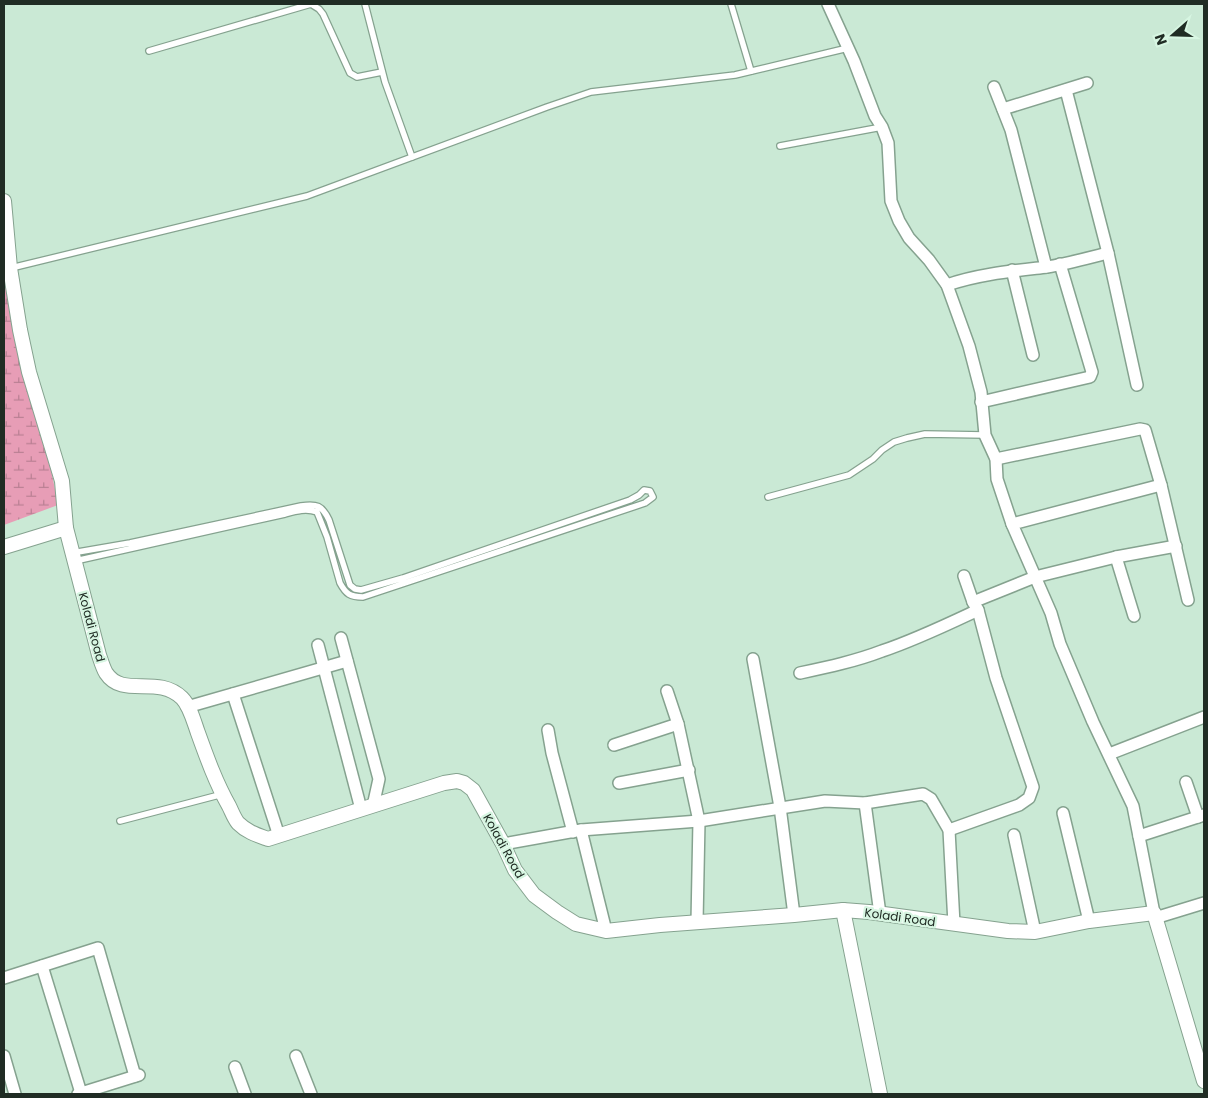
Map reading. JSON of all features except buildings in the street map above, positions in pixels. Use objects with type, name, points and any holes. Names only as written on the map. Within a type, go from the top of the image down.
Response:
[{"type":"street","points":[[828,4],[888,143],[892,201],[899,221],[909,238],[929,260],[946,284],[969,346],[981,392],[985,435],[996,458],[997,479],[1012,524],[1051,613],[1060,644],[1093,722],[1133,806],[1154,916],[1204,1081]]},
{"type":"street","points":[[1003,109],[1087,83]]},
{"type":"street","points":[[994,87],[1011,130],[1046,267]]},
{"type":"street","points":[[1066,90],[1108,253],[1137,385]]},
{"type":"street","name":"Koladi Road","points":[[4,201],[15,307],[29,372],[62,481],[66,528],[99,655],[106,672],[115,682],[129,686],[157,686],[172,690],[184,700],[210,767],[223,794],[238,822],[249,832],[268,839],[444,783],[457,781],[464,783],[473,790],[515,870],[534,895],[576,924],[606,931],[843,910],[1008,931],[1034,932],[1089,921],[1154,916]]},
{"type":"street","points":[[946,284],[1012,270],[1046,267],[1108,253]]},
{"type":"street","points":[[982,402],[1090,377],[1092,372],[1060,264]]},
{"type":"street","points":[[1012,270],[1034,355]]},
{"type":"street","points":[[996,458],[1142,429],[1147,433],[1161,485],[1188,600]]},
{"type":"street","points":[[1012,524],[1161,485]]},
{"type":"street","points":[[4,547],[66,528]]},
{"type":"street","points":[[800,673],[846,662],[908,642],[976,606],[1035,578],[1116,557],[1176,546]]},
{"type":"street","points":[[1116,557],[1134,616]]},
{"type":"street","points":[[949,830],[1019,805],[1029,798],[1033,787],[996,678],[976,606],[964,576]]},
{"type":"street","points":[[342,638],[379,779],[367,807]]},
{"type":"street","points":[[318,645],[367,807]]},
{"type":"street","points":[[753,659],[780,807],[794,915]]},
{"type":"street","points":[[187,707],[347,661]]},
{"type":"street","points":[[667,691],[678,724],[700,821],[697,922]]},
{"type":"street","points":[[234,694],[279,836]]},
{"type":"street","points":[[1109,754],[1204,717]]},
{"type":"street","points":[[614,745],[678,724]]},
{"type":"street","points":[[548,730],[552,753],[606,931]]},
{"type":"street","points":[[619,782],[689,770]]},
{"type":"street","points":[[1139,836],[1201,816],[1186,782]]},
{"type":"street","points":[[503,844],[577,831],[700,821],[825,801],[866,803],[923,794],[931,799],[949,830],[954,924]]},
{"type":"street","points":[[866,803],[880,914]]},
{"type":"street","points":[[1063,813],[1089,921]]},
{"type":"street","points":[[1014,835],[1034,932]]},
{"type":"street","points":[[1154,916],[1204,904]]},
{"type":"street","points":[[843,910],[880,1094]]},
{"type":"street","points":[[4,978],[98,948],[137,1076],[79,1094],[42,966]]},
{"type":"street","points":[[4,1056],[16,1094]]},
{"type":"street","points":[[296,1056],[311,1094]]},
{"type":"street","points":[[235,1067],[246,1094]]},
{"type":"lane","points":[[149,51],[311,4],[320,8],[350,73],[357,77],[366,77],[382,72]]},
{"type":"lane","points":[[365,4],[382,72],[412,157]]},
{"type":"lane","points":[[731,4],[751,71]]},
{"type":"lane","points":[[10,268],[308,196],[591,92],[735,75],[848,48]]},
{"type":"lane","points":[[780,146],[882,126]]},
{"type":"lane","points":[[768,497],[849,475],[894,442],[907,438],[926,434],[985,435]]},
{"type":"lane","points":[[644,490],[650,491],[653,497],[645,503],[363,597],[350,595],[345,592],[340,582],[322,522],[317,512],[311,510],[74,558],[130,543],[301,506],[317,506],[325,512],[329,520],[350,585],[355,589],[361,590],[403,578],[634,498],[644,490]]},
{"type":"lane","points":[[120,821],[223,794]]},
{"type":"green space","points":[[4,228],[58,505],[4,525]]}]
